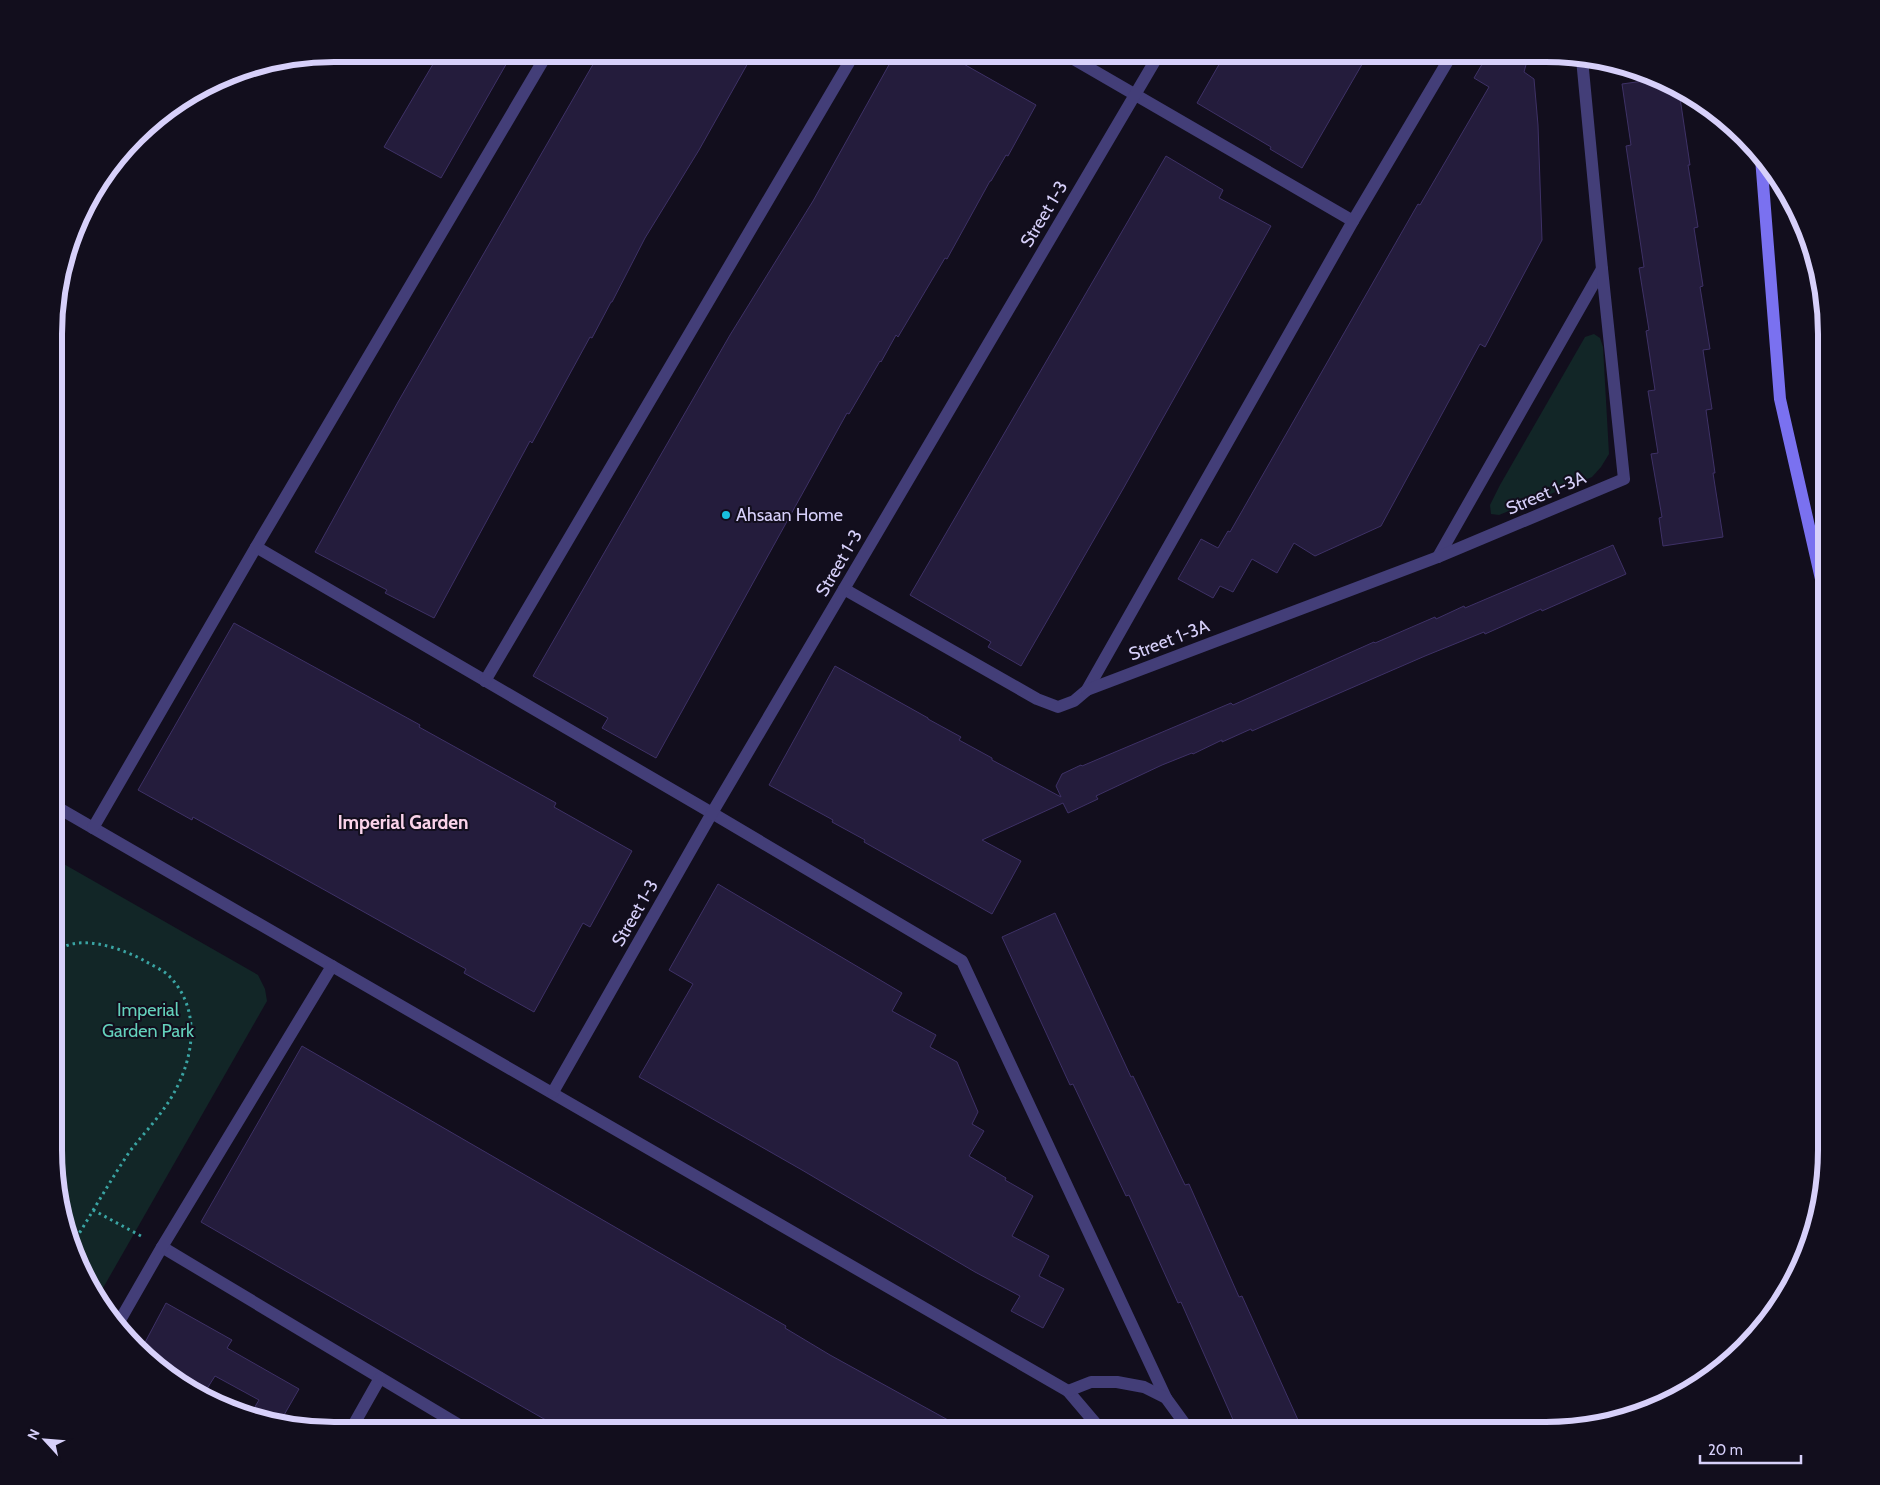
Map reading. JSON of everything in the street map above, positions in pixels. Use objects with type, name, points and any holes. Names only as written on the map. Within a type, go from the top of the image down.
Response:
[{"type":"street","points":[[93,828],[256,547],[542,62]]},
{"type":"street","points":[[485,681],[849,62]]},
{"type":"street","points":[[1078,62],[1353,221]]},
{"type":"street","name":"Street 1-3","points":[[553,1092],[712,813],[1154,62]]},
{"type":"street","points":[[844,589],[1037,699],[1058,707],[1074,701],[1087,690],[1353,221],[1447,62]]},
{"type":"street","name":"Street 1-3A","points":[[1087,690],[1438,557],[1624,479],[1583,65]]},
{"type":"street","points":[[1762,170],[1780,399],[1818,566]]},
{"type":"street","points":[[1438,557],[1602,269]]},
{"type":"street","points":[[256,547],[962,961],[1166,1398],[1183,1422]]},
{"type":"street","points":[[62,810],[1068,1391],[1094,1422]]},
{"type":"street","points":[[121,1319],[162,1247],[332,966]]},
{"type":"street","points":[[162,1247],[455,1422]]},
{"type":"street","points":[[355,1422],[380,1378]]},
{"type":"street","points":[[1068,1391],[1091,1382],[1118,1382],[1144,1387],[1166,1398]]},
{"type":"path","points":[[62,949],[72,944],[105,944],[142,960],[169,976],[175,982],[185,996],[191,1023],[191,1051],[180,1081],[164,1109],[144,1132],[116,1172],[77,1237]]},
{"type":"path","points":[[93,1210],[162,1247]]},
{"type":"green space","points":[[1594,334],[1600,338],[1603,347],[1609,454],[1592,477],[1499,515],[1491,514],[1490,505],[1500,485],[1585,337]]},
{"type":"green space","name":"Imperial Garden Park","points":[[62,863],[258,975],[265,989],[267,1001],[102,1291],[83,1255],[77,1238],[68,1204],[63,1168]]},
{"type":"building","points":[[434,62],[507,62],[441,178],[384,147]]},
{"type":"building","points":[[594,62],[748,62],[699,150],[645,238],[612,302],[592,338],[590,337],[532,443],[530,441],[434,618],[385,593],[387,590],[315,552],[398,402]]},
{"type":"building","points":[[891,62],[960,62],[1036,105],[1008,156],[1006,155],[990,181],[947,259],[945,258],[898,337],[896,335],[849,414],[847,413],[656,758],[602,728],[608,718],[533,676],[730,335],[813,201]]},
{"type":"building","points":[[1220,62],[1363,62],[1302,168],[1270,149],[1271,147],[1197,103]]},
{"type":"building","points":[[1483,62],[1527,62],[1524,72],[1534,79],[1538,125],[1542,240],[1485,347],[1480,344],[1381,526],[1315,556],[1294,543],[1277,573],[1252,559],[1233,592],[1220,586],[1213,598],[1178,579],[1201,539],[1218,548],[1228,531],[1230,532],[1418,204],[1420,205],[1489,87],[1474,78]]},
{"type":"building","points":[[1644,81],[1680,98],[1698,227],[1694,228],[1703,286],[1700,287],[1710,349],[1703,350],[1712,409],[1706,410],[1723,537],[1663,546],[1659,518],[1662,517],[1651,454],[1658,453],[1648,391],[1655,390],[1646,331],[1649,330],[1639,268],[1644,267],[1626,146],[1631,145],[1622,84]]},
{"type":"building","points":[[1166,156],[1223,190],[1219,198],[1271,226],[1021,666],[988,647],[991,642],[910,595]]},
{"type":"building","points":[[1613,545],[1626,574],[1542,611],[1541,609],[1485,634],[1484,632],[1425,656],[1252,731],[1251,729],[1162,765],[1096,796],[1098,799],[1068,813],[1063,803],[982,840],[1021,861],[992,914],[864,842],[865,840],[832,822],[833,820],[769,785],[835,666],[961,737],[959,740],[992,758],[992,760],[1061,797],[1056,786],[1062,774],[1081,765],[1231,703],[1233,705],[1374,642],[1435,617],[1436,619],[1464,606],[1465,608]]},
{"type":"building","points":[[234,623],[420,725],[419,727],[556,803],[554,807],[632,851],[590,927],[583,923],[534,1012],[464,973],[466,969],[193,817],[192,820],[138,790]]},
{"type":"building","points":[[718,884],[902,993],[892,1011],[936,1035],[930,1047],[957,1062],[978,1112],[972,1124],[984,1131],[969,1156],[1033,1196],[1012,1236],[1049,1256],[1039,1276],[1064,1289],[1043,1328],[1011,1311],[1020,1296],[975,1272],[639,1077],[693,984],[669,970]]},
{"type":"building","points":[[1055,913],[1131,1077],[1133,1076],[1185,1185],[1189,1184],[1239,1297],[1242,1296],[1299,1422],[1234,1422],[1181,1302],[1178,1303],[1129,1195],[1126,1196],[1073,1084],[1070,1085],[1002,937]]},
{"type":"building","points":[[302,1046],[786,1326],[785,1328],[830,1355],[952,1422],[549,1422],[201,1222]]},
{"type":"building","points":[[166,1303],[232,1340],[227,1348],[299,1389],[283,1417],[264,1413],[253,1410],[259,1400],[215,1376],[206,1390],[198,1386],[183,1377],[144,1345]]},
{"type":"place","name":"Ahsaan Home","points":[[726,515]]},
{"type":"district","name":"Imperial Garden","points":[[403,822]]}]
